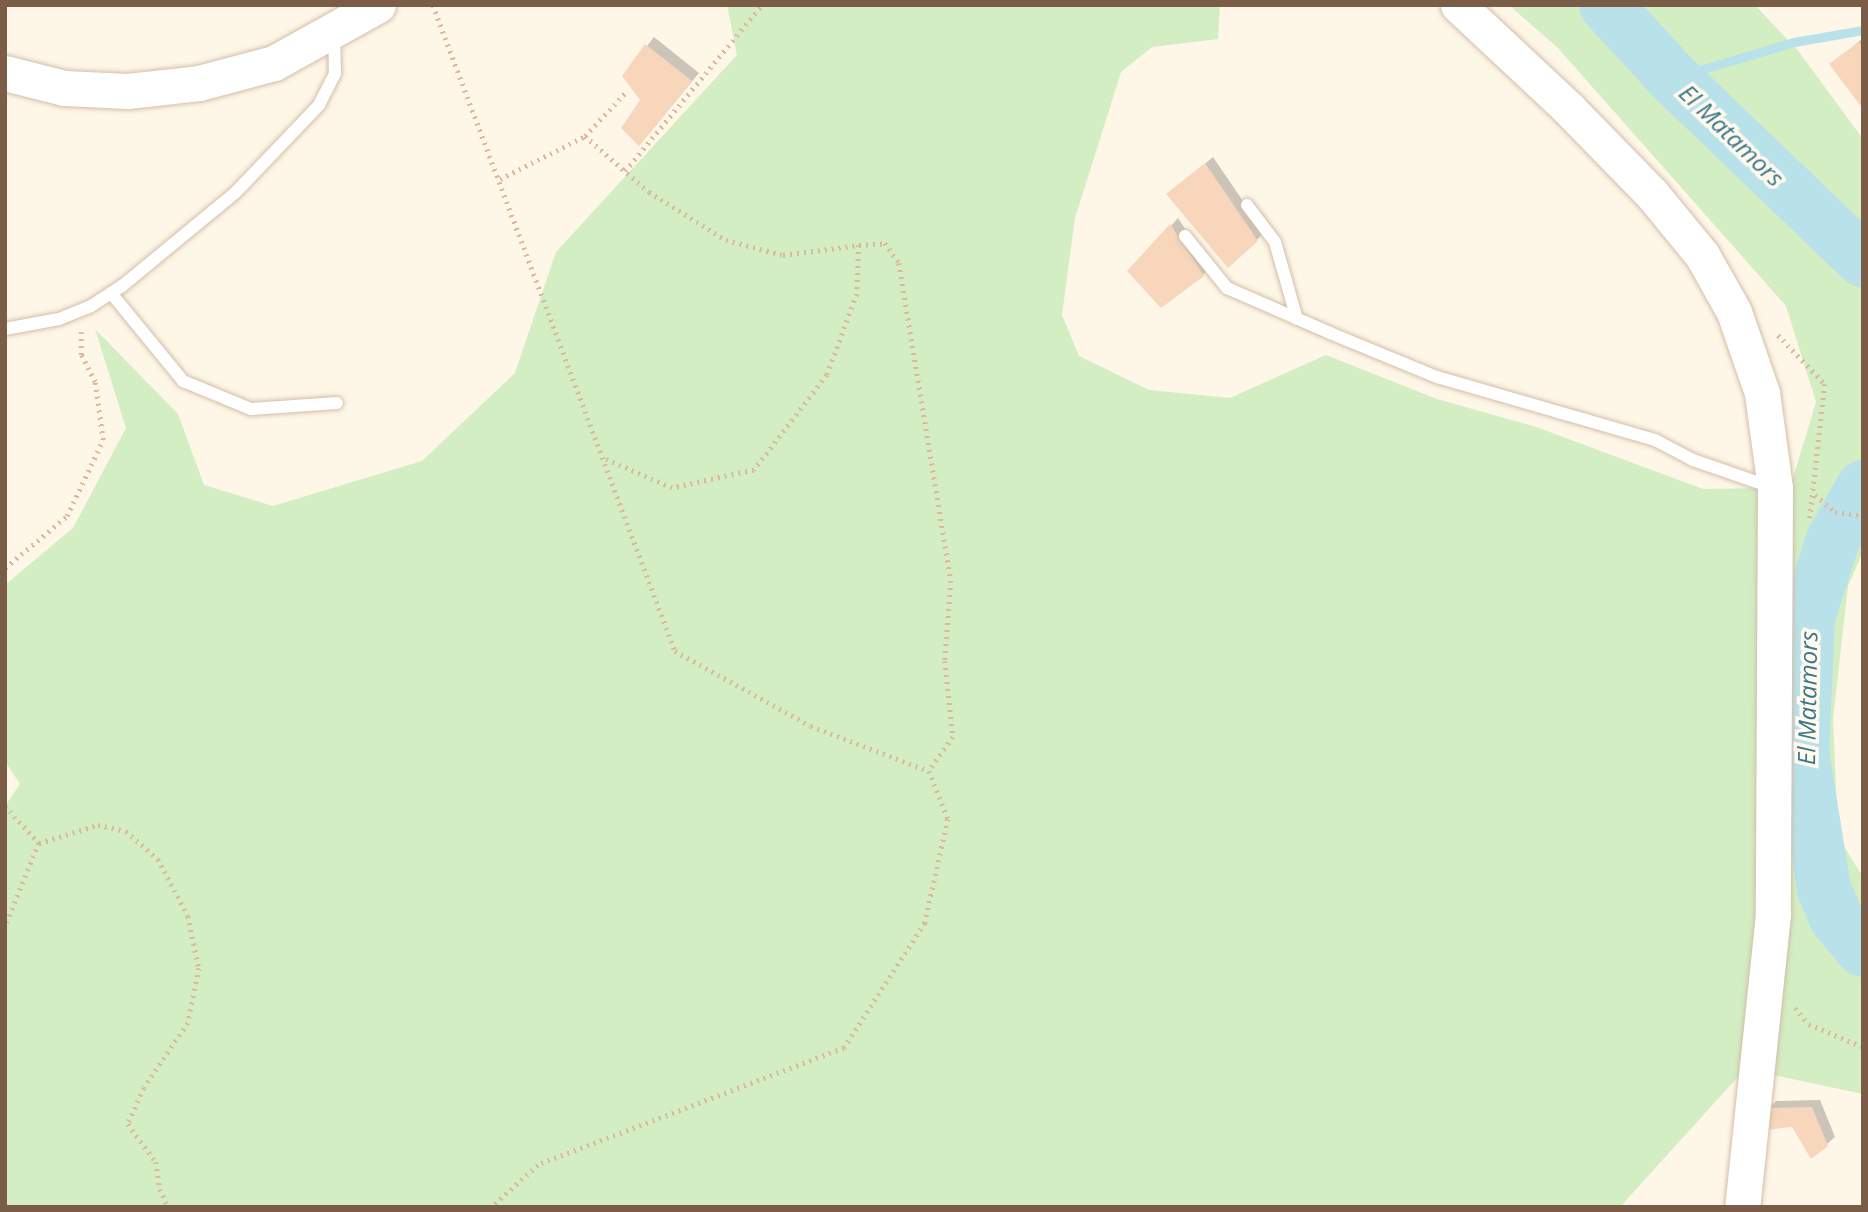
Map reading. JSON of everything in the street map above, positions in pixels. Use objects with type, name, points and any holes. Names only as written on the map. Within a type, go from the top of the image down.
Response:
[{"type":"street","points":[[5,73],[64,88],[128,91],[199,83],[274,63],[334,33],[378,5]]},
{"type":"street","points":[[1458,5],[1569,109],[1652,194],[1702,255],[1734,312],[1762,393],[1775,488],[1773,914],[1768,976],[1746,1142],[1742,1207]]},
{"type":"lane","points":[[5,329],[80,310],[111,293],[235,193],[319,105],[335,74],[334,33]]},
{"type":"lane","points":[[1247,205],[1275,242],[1297,319]]},
{"type":"lane","points":[[1185,236],[1227,288],[1297,319],[1437,377],[1655,440],[1693,460],[1775,488]]},
{"type":"lane","points":[[111,293],[183,382],[251,409],[337,403]]},
{"type":"path","points":[[433,5],[675,651],[811,726],[929,771],[948,819],[925,923],[844,1048],[538,1165],[492,1207]]},
{"type":"path","points":[[625,171],[762,5]]},
{"type":"path","points":[[500,179],[585,136],[625,93]]},
{"type":"path","points":[[585,136],[649,192],[726,240],[783,255],[885,243],[899,263],[951,581],[945,661],[953,737],[929,771]]},
{"type":"path","points":[[604,459],[672,488],[754,470],[827,375],[856,294],[859,245]]},
{"type":"path","points":[[5,568],[67,516],[103,440],[95,382],[81,355],[80,310]]},
{"type":"path","points":[[1815,495],[1835,512],[1862,516]]},
{"type":"path","points":[[5,806],[38,844]]},
{"type":"path","points":[[38,844],[97,825],[126,831],[158,859],[188,916],[199,968],[188,1023],[144,1088],[128,1124],[156,1162],[160,1189],[168,1207]]},
{"type":"path","points":[[5,928],[38,844]]},
{"type":"path","points":[[1768,976],[1809,1024],[1863,1046]]},
{"type":"green space","points":[[727,5],[1220,5],[1218,39],[1152,47],[1121,72],[1075,218],[1062,315],[1079,356],[1149,390],[1230,398],[1326,355],[1437,399],[1536,427],[1703,489],[1790,488],[1816,402],[1786,306],[1558,48],[1509,5],[1755,5],[1799,52],[1863,139],[1863,552],[1848,586],[1833,719],[1838,837],[1863,877],[1863,1094],[1745,1069],[1620,1207],[5,1207],[5,806],[20,784],[5,761],[5,585],[73,528],[126,428],[95,329],[178,414],[204,485],[273,506],[422,461],[515,373],[556,252],[737,55]]},
{"type":"building","points":[[1859,42],[1863,48],[1863,109],[1829,64]]},
{"type":"building","points":[[645,44],[692,81],[639,146],[621,128],[640,100],[622,76]]},
{"type":"building","points":[[1205,163],[1258,241],[1228,268],[1166,194]]},
{"type":"building","points":[[1170,224],[1204,276],[1161,308],[1127,271]]},
{"type":"building","points":[[1812,1107],[1828,1146],[1811,1159],[1792,1127],[1766,1130],[1766,1108]]},
{"type":"waterway","name":"El Matamors","points":[[1606,5],[1673,78],[1863,260]]},
{"type":"waterway","points":[[1673,78],[1794,42],[1863,30]]},
{"type":"waterway","name":"El Matamors","points":[[1863,487],[1833,540],[1808,617],[1802,752],[1824,889],[1837,919],[1863,950]]}]
